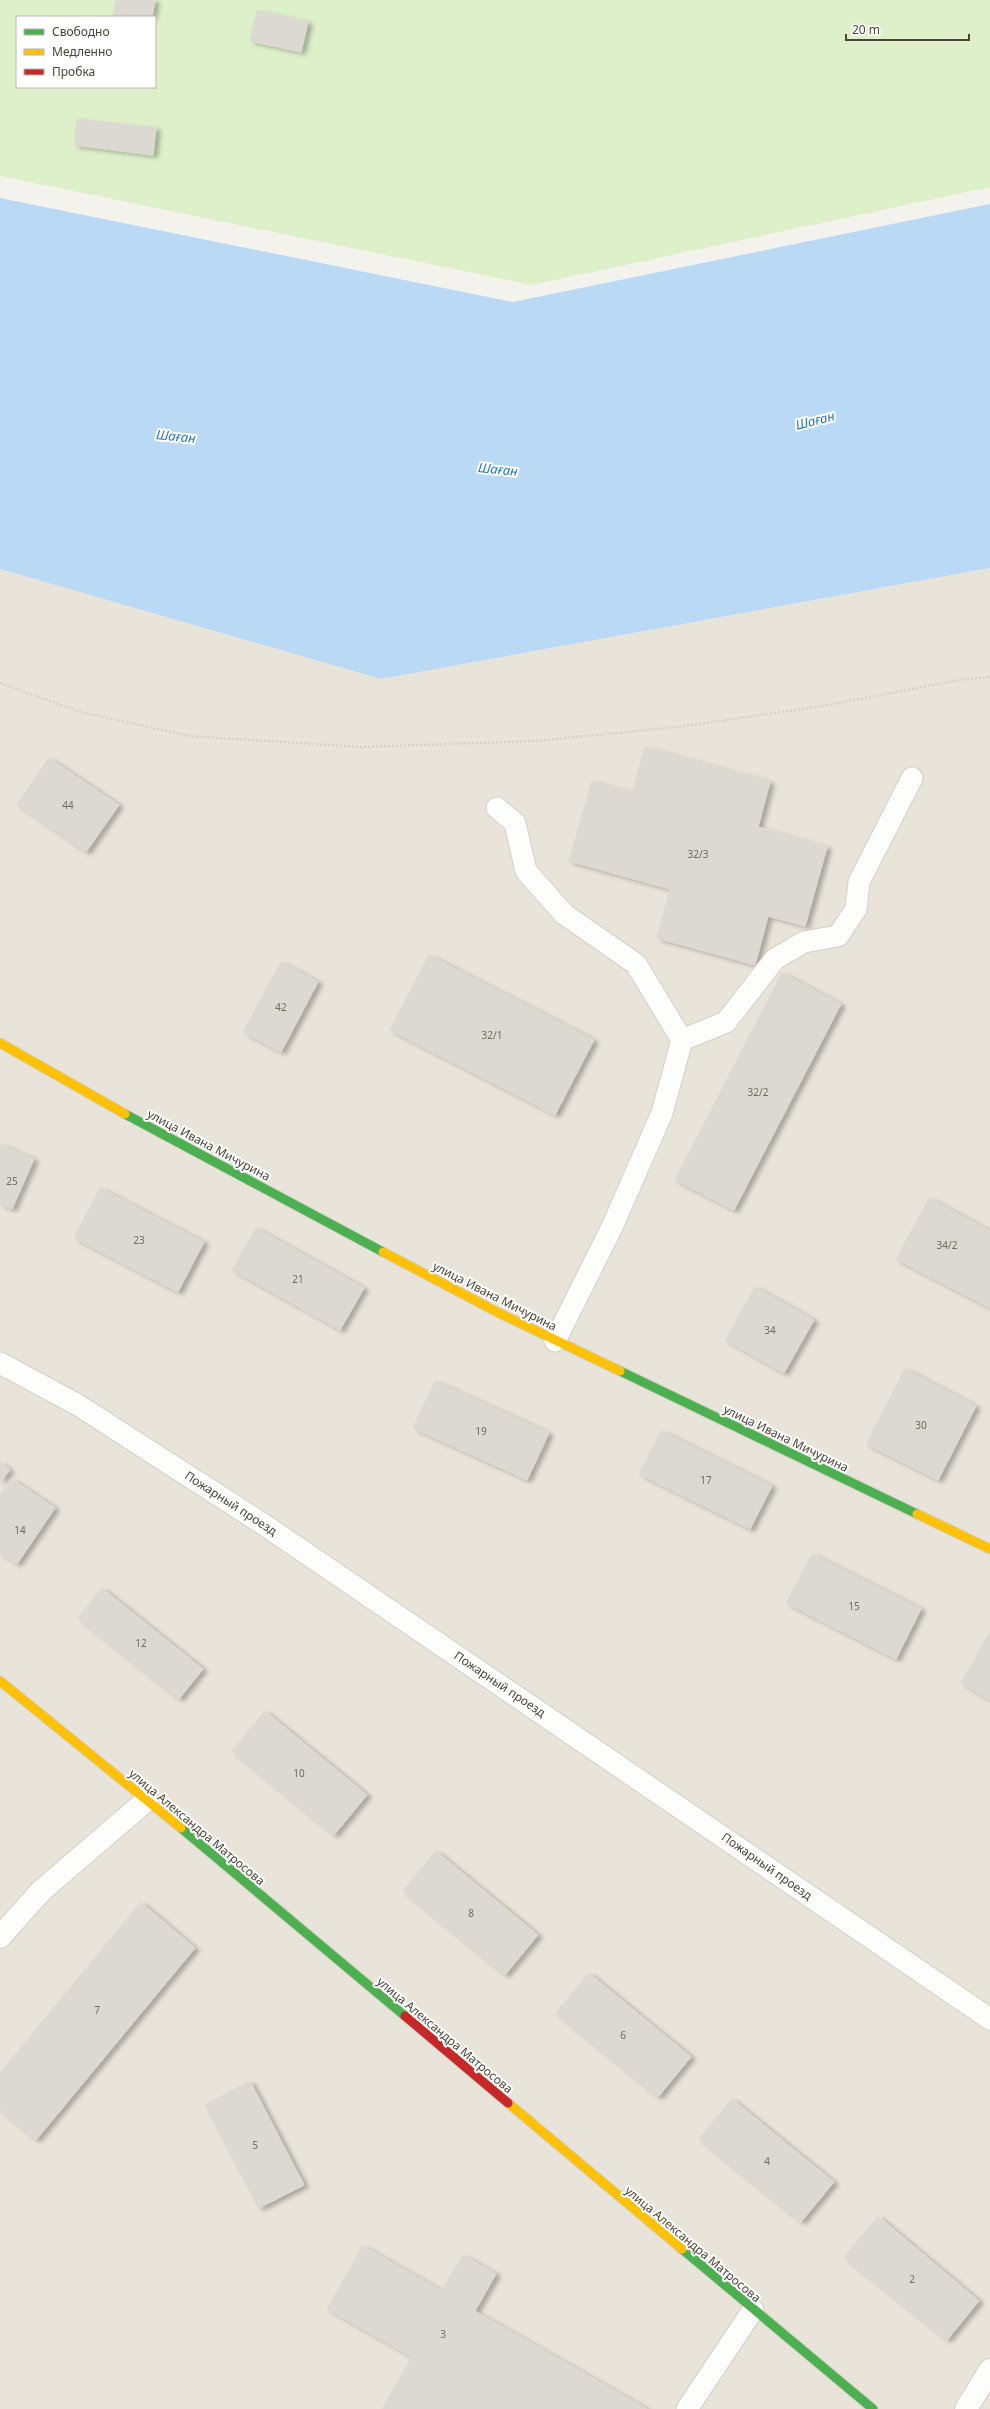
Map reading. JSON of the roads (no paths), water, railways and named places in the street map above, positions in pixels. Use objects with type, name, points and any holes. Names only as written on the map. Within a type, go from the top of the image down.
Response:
[{"type":"street","name":"улица Ивана Мичурина","points":[[0,1043],[166,1137],[555,1341],[990,1549]]},
{"type":"street","name":"улица Александра Матросова","points":[[0,1681],[147,1800],[753,2310],[873,2409]]},
{"type":"street","points":[[0,1937],[41,1891],[147,1800]]},
{"type":"street","points":[[966,2409],[990,2370]]},
{"type":"lane","points":[[682,1040],[726,1022],[775,959],[804,942],[838,936],[856,909],[859,882],[912,778]]},
{"type":"lane","points":[[497,808],[515,823],[526,871],[564,914],[636,964],[682,1040],[662,1113],[612,1228],[555,1341]]},
{"type":"lane","name":"Пожарный проезд","points":[[0,1363],[78,1405],[266,1526],[990,2019]]},
{"type":"lane","points":[[687,2409],[753,2310]]},
{"type":"water","name":"Шаған","points":[[0,198],[513,302],[990,204],[990,568],[381,679],[0,569]]}]
